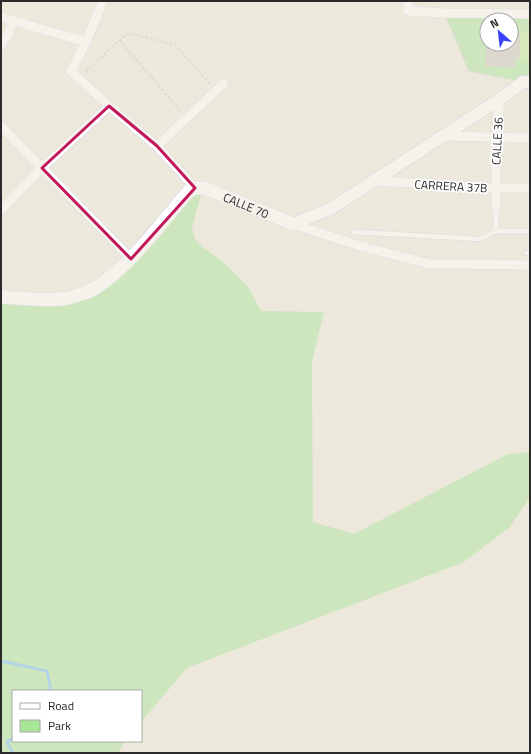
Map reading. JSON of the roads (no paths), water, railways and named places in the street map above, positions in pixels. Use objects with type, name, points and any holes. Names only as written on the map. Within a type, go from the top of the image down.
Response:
[{"type":"main road","name":"CALLE 70","points":[[195,188],[205,188],[293,224]]},
{"type":"main road","points":[[1,297],[48,299],[67,298],[84,293],[99,286],[131,259],[188,192],[195,188]]},
{"type":"street","points":[[103,1],[86,42],[71,71],[109,106],[157,146],[195,188]]},
{"type":"street","points":[[408,1],[408,11],[530,14]]},
{"type":"street","points":[[1,17],[86,42]]},
{"type":"street","points":[[1,46],[9,33],[13,20]]},
{"type":"street","points":[[293,224],[332,208],[526,82]]},
{"type":"street","points":[[157,146],[224,83]]},
{"type":"street","name":"CALLE 36","points":[[496,207],[496,137],[500,99]]},
{"type":"street","points":[[1,210],[42,168],[109,106]]},
{"type":"street","points":[[1,126],[131,259]]},
{"type":"street","points":[[443,136],[530,138]]},
{"type":"street","name":"CARRERA 37B","points":[[373,181],[495,188],[530,188]]},
{"type":"street","name":"CALLE 70","points":[[293,224],[360,246],[430,264],[530,264]]},
{"type":"lane","points":[[496,207],[496,231]]},
{"type":"lane","points":[[354,232],[480,239],[496,231],[530,232]]},
{"type":"waterway","points":[[1,661],[47,671],[51,690]]},
{"type":"waterway","points":[[12,739],[7,742],[13,753]]}]
